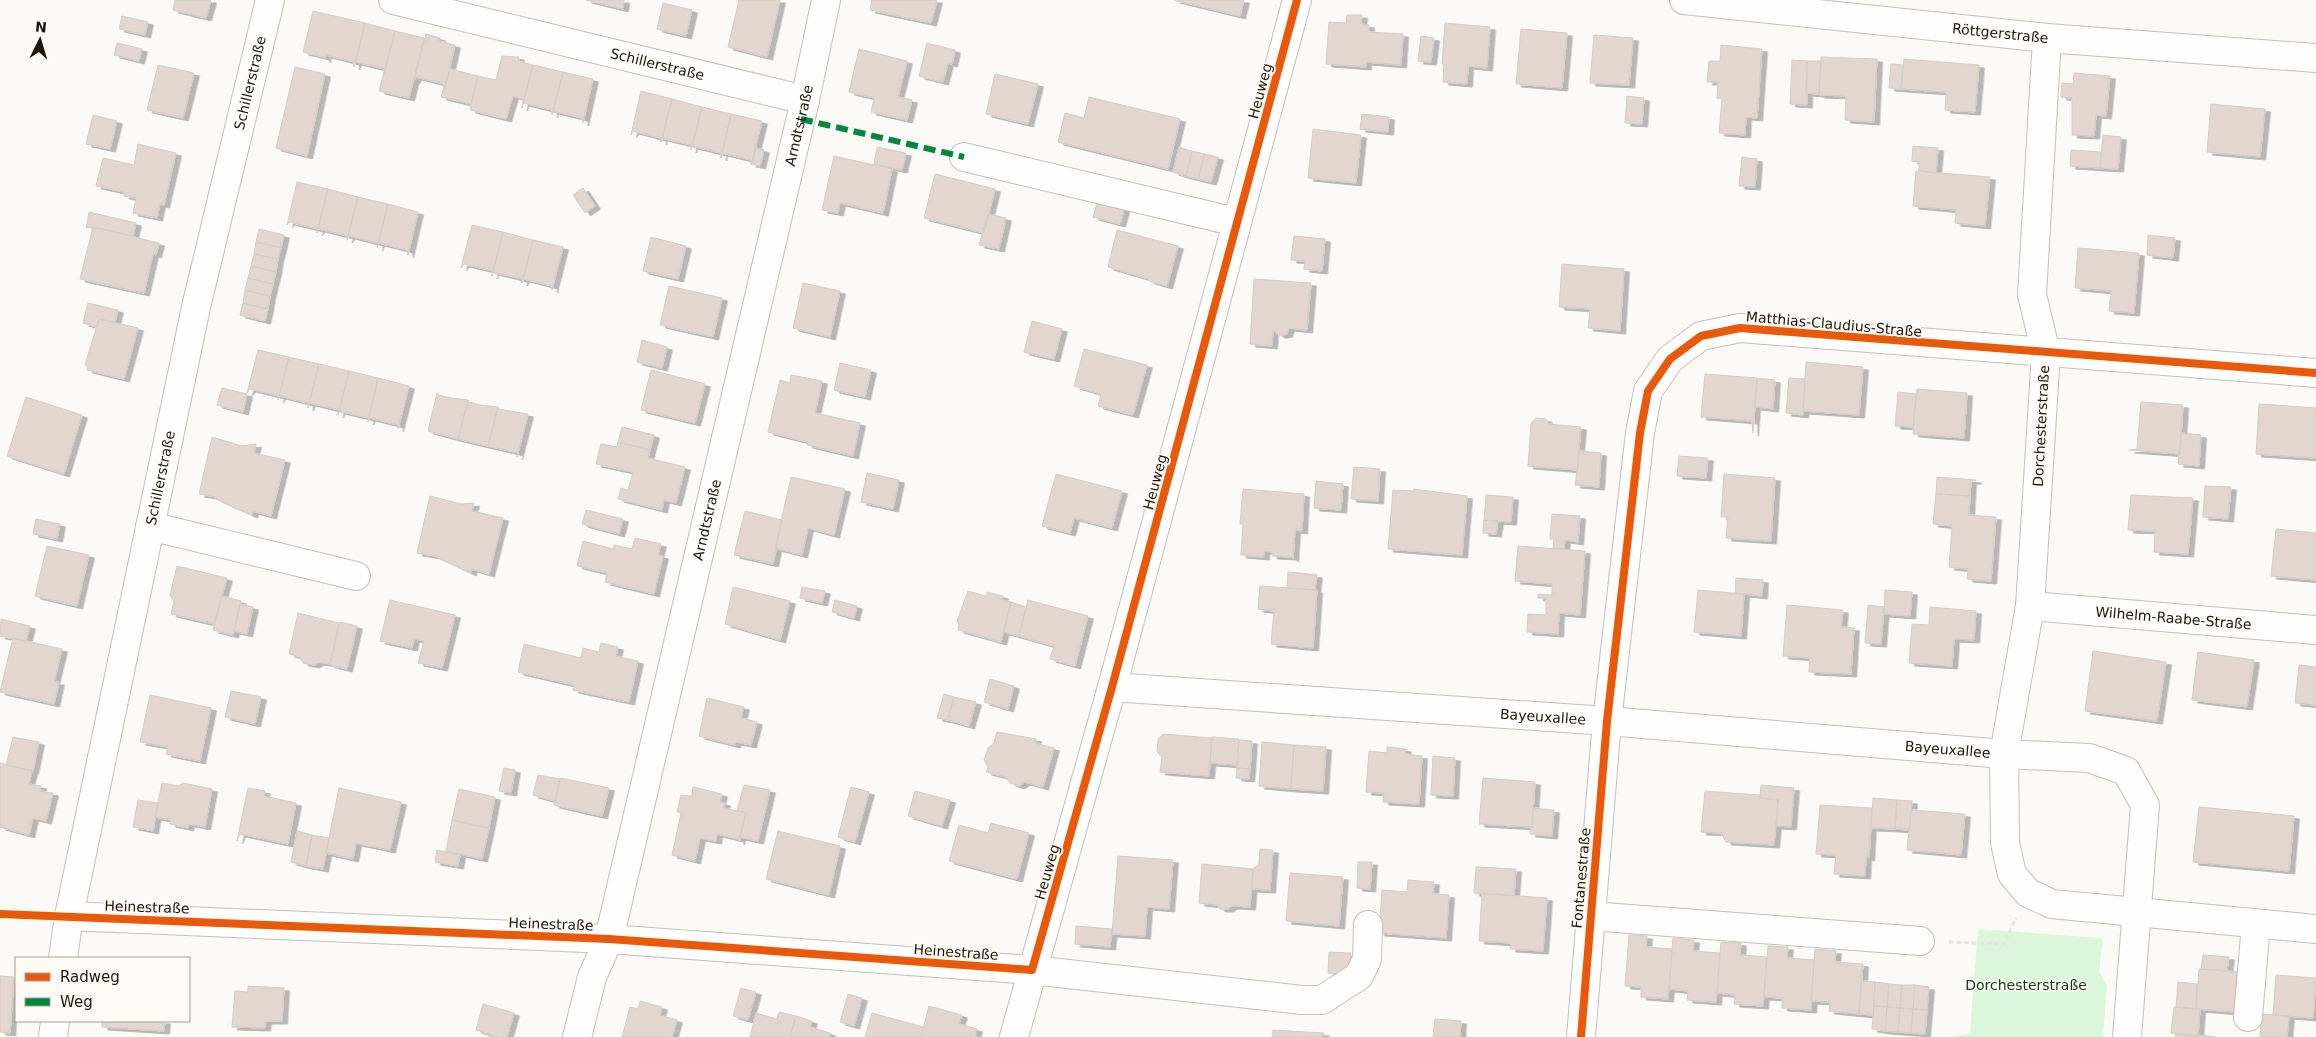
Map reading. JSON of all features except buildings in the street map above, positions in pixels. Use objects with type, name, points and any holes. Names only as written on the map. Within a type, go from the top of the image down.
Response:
[{"type":"street","name":"Schillerstraße","points":[[63,957],[69,916],[196,307],[270,0]]},
{"type":"street","name":"Schillerstraße","points":[[393,0],[805,100]]},
{"type":"street","name":"Arndtstraße","points":[[577,1037],[592,977],[609,939],[805,100],[826,0]]},
{"type":"street","name":"Heuweg","points":[[1014,1037],[1112,687],[1297,0]]},
{"type":"street","name":"Röttgerstraße","points":[[1684,0],[2047,38],[2316,58]]},
{"type":"street","name":"Dorchesterstraße","points":[[2028,894],[2012,874],[2005,843],[2004,754],[2030,606],[2046,353],[2032,295],[2047,38]]},
{"type":"street","points":[[964,158],[1236,222]]},
{"type":"street","name":"Matthias-Claudius-Straße","points":[[1607,722],[1640,433],[1648,391],[1670,359],[1701,336],[1740,328],[2316,374]]},
{"type":"street","points":[[150,526],[356,576]]},
{"type":"street","name":"Wilhelm-Raabe-Straße","points":[[2030,606],[2316,630]]},
{"type":"street","name":"Bayeuxallee","points":[[1112,687],[1607,722],[2004,754],[2089,758],[2126,771],[2145,805],[2137,912]]},
{"type":"street","name":"Fontanestraße","points":[[1581,1037],[1607,722]]},
{"type":"street","points":[[2028,894],[2052,904],[2316,929]]},
{"type":"street","points":[[2127,1037],[2137,912]]},
{"type":"street","name":"Heinestraße","points":[[69,916],[609,939],[1032,970],[1302,1000],[1322,1000],[1360,976],[1367,959],[1368,925]]},
{"type":"street","points":[[1590,916],[1920,941]]},
{"type":"street","points":[[2248,1017],[2256,924]]},
{"type":"street","points":[[53,1037],[55,1022]]},
{"type":"path","points":[[1920,941],[2004,944],[2028,894]]},
{"type":"path","points":[[0,914],[69,916]]},
{"type":"green space","name":"Dorchesterstraße","points":[[1978,929],[2103,938],[2099,972],[2107,985],[2103,1037],[1951,1037],[1970,1033]]},
{"type":"marked path","points":[[801,119],[964,157]]},
{"type":"cycle path","points":[[0,914],[609,939],[1032,970],[1112,687],[1297,0]]},
{"type":"cycle path","points":[[1581,1037],[1607,721],[1640,433],[1648,391],[1670,359],[1701,336],[1740,328],[2316,373]]}]
